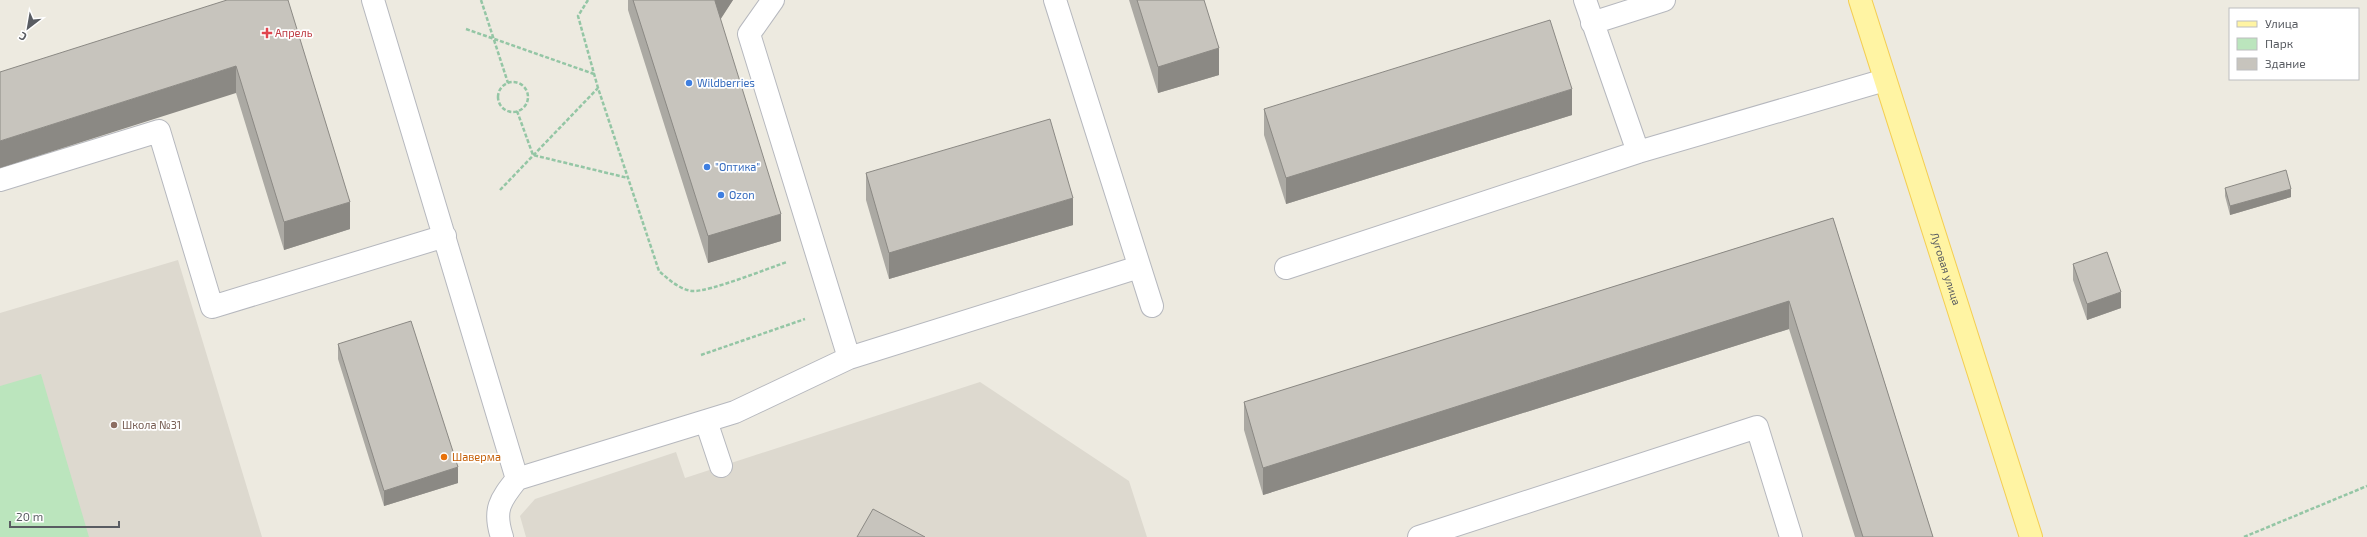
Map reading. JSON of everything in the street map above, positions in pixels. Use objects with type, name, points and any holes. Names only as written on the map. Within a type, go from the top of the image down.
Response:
[{"type":"main road","name":"Луговая улица","points":[[1860,0],[2031,537]]},
{"type":"lane","points":[[372,0],[445,236],[517,479]]},
{"type":"lane","points":[[773,0],[749,34],[850,358]]},
{"type":"lane","points":[[1056,0],[1152,306]]},
{"type":"lane","points":[[1585,0],[1638,152]]},
{"type":"lane","points":[[1592,23],[1664,0]]},
{"type":"lane","points":[[1286,268],[1638,152],[1885,80]]},
{"type":"lane","points":[[0,180],[159,131],[212,307],[445,236]]},
{"type":"lane","points":[[502,537],[498,523],[501,499],[517,479],[735,412],[850,358],[1140,267]]},
{"type":"lane","points":[[706,422],[721,466]]},
{"type":"lane","points":[[1419,537],[1757,427],[1791,537]]},
{"type":"path","points":[[481,0],[508,83]]},
{"type":"path","points":[[588,0],[578,16],[598,88],[659,271],[675,284],[693,291],[708,288],[790,261]]},
{"type":"path","points":[[466,29],[594,74]]},
{"type":"path","points":[[508,83],[520,84],[526,91],[527,101],[522,109],[517,111],[508,111],[500,105],[498,100],[499,91],[508,83]]},
{"type":"path","points":[[500,190],[598,88]]},
{"type":"path","points":[[517,111],[532,155]]},
{"type":"path","points":[[532,155],[628,178]]},
{"type":"path","points":[[702,355],[809,318]]},
{"type":"path","points":[[2244,537],[2367,486]]},
{"type":"shaded area","name":"Школа №31","points":[[178,260],[262,537],[0,537],[0,313]]},
{"type":"shaded area","points":[[980,382],[1129,481],[1147,537],[526,537],[520,516],[535,499],[676,452],[685,478]]},
{"type":"green space","points":[[41,374],[89,537],[0,537],[0,386]]},
{"type":"building","points":[[227,0],[288,0],[350,202],[284,222],[236,66],[0,141],[0,72]]},
{"type":"building","points":[[633,0],[715,0],[781,214],[708,236]]},
{"type":"building","points":[[1137,0],[1204,0],[1219,48],[1158,67]]},
{"type":"building","points":[[1550,20],[1572,89],[1286,178],[1264,109]]},
{"type":"building","points":[[1050,119],[1073,198],[889,253],[866,173]]},
{"type":"building","points":[[2286,170],[2291,189],[2230,206],[2225,188]]},
{"type":"building","points":[[1833,218],[1933,537],[1863,537],[1789,301],[1263,468],[1244,402]]},
{"type":"building","points":[[2107,252],[2121,292],[2087,304],[2073,264]]},
{"type":"building","points":[[411,321],[458,467],[384,491],[338,344]]},
{"type":"building","points":[[873,509],[925,537],[857,537]]},
{"type":"place","name":"Апрель","points":[[267,33]]},
{"type":"place","name":"Wildberries","points":[[689,83]]},
{"type":"place","name":"\"Оптика\"","points":[[707,167]]},
{"type":"place","name":"Ozon","points":[[721,195]]},
{"type":"place","name":"Школа №31","points":[[114,425]]},
{"type":"place","name":"Шаверма","points":[[444,457]]}]
